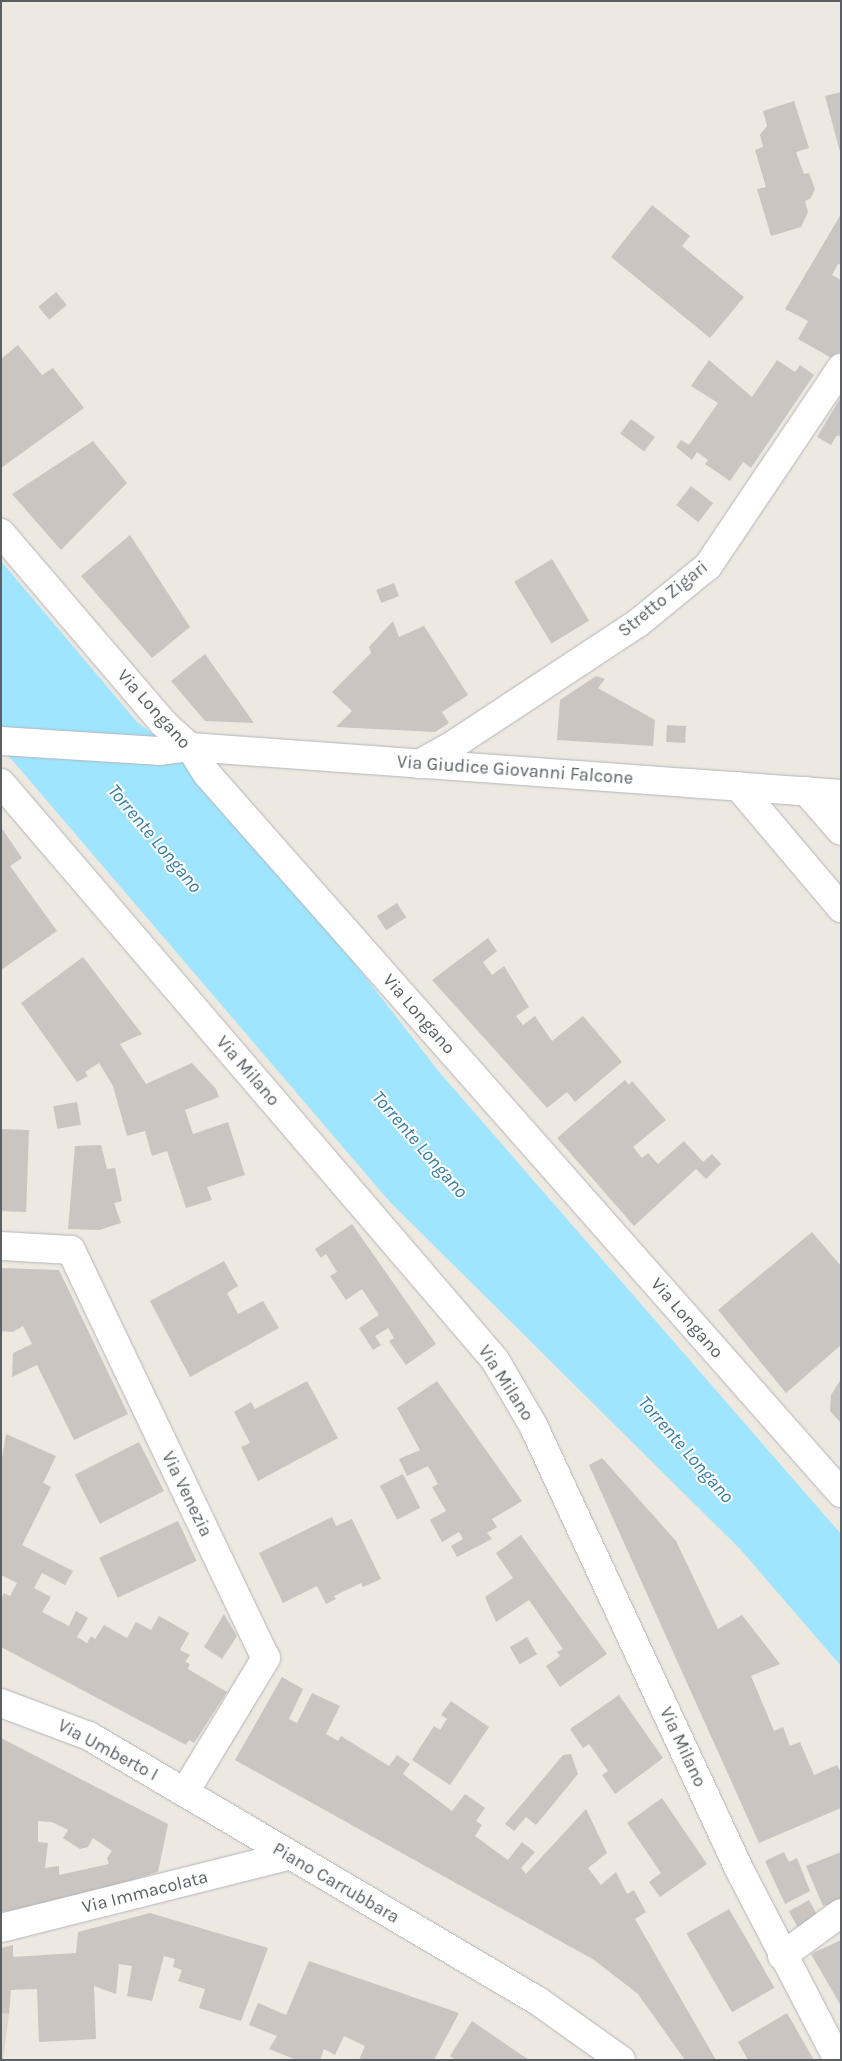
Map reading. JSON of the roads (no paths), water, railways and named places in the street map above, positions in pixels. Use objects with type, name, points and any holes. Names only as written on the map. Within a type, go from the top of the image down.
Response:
[{"type":"street","name":"Stretto Zigari","points":[[419,764],[450,747],[638,623],[708,566],[841,368]]},
{"type":"street","name":"Via Longano","points":[[1,533],[164,723],[190,748],[207,774],[841,1493]]},
{"type":"street","name":"Via Giudice Giovanni Falcone","points":[[1,741],[158,751],[190,748],[841,794]]},
{"type":"street","name":"Via Milano","points":[[1,783],[495,1360],[533,1425],[738,1867],[782,1956],[838,2060]]},
{"type":"street","points":[[738,786],[841,908]]},
{"type":"street","points":[[806,791],[841,831]]},
{"type":"street","name":"Via Venezia","points":[[1,1246],[71,1250],[266,1658],[185,1792]]},
{"type":"street","name":"Via Umberto I","points":[[1,1703],[89,1736],[185,1792]]},
{"type":"street","name":"Piano Carrubbara","points":[[185,1792],[288,1856],[488,1972],[594,2038],[621,2060]]},
{"type":"street","name":"Via Immacolata","points":[[1,1928],[288,1856]]},
{"type":"street","points":[[782,1956],[841,1913]]},
{"type":"water","name":"Torrente Longano","points":[[1,561],[137,722],[207,774],[440,1073],[841,1534],[841,1666],[740,1549],[389,1201],[1,747]]}]
